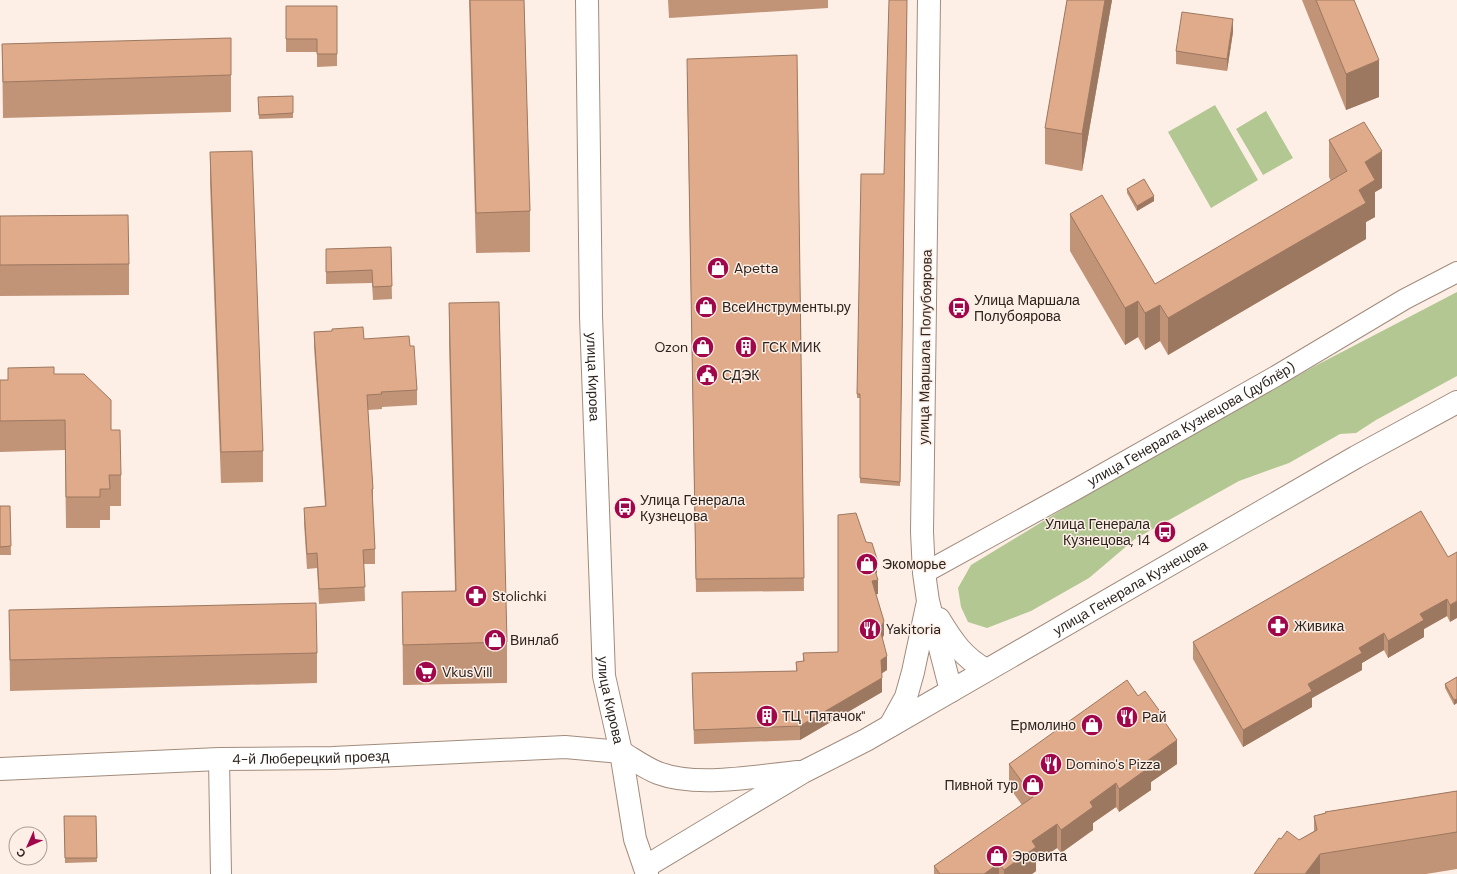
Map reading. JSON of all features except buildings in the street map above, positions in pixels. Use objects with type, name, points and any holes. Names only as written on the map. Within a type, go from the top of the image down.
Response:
[{"type":"main road","name":"улица Кирова","points":[[587,0],[591,316],[604,676],[621,752],[635,839],[646,870]]},
{"type":"main road","name":"улица Маршала Полубоярова","points":[[929,0],[922,532],[924,573],[928,601],[951,691]]},
{"type":"main road","name":"улица Генерала Кузнецова","points":[[646,870],[803,772],[866,740],[1356,457],[1457,402]]},
{"type":"main road","points":[[928,601],[947,634],[958,648],[974,663],[986,670]]},
{"type":"main road","points":[[890,726],[906,697],[913,672],[928,601]]},
{"type":"main road","name":"4-й Люберецкий проезд","points":[[0,769],[219,759],[333,758],[565,747],[621,752]]},
{"type":"main road","name":"улица Генерала Кузнецова","points":[[621,752],[658,773],[708,781],[803,772]]},
{"type":"street","name":"улица Генерала Кузнецова (дублёр)","points":[[924,573],[1080,488],[1276,376],[1405,299],[1457,272]]},
{"type":"street","points":[[219,759],[221,874]]},
{"type":"green space","points":[[1215,105],[1258,180],[1211,208],[1168,132]]},
{"type":"green space","points":[[1266,111],[1293,158],[1263,175],[1236,129]]},
{"type":"green space","points":[[1457,292],[1457,376],[1376,420],[1356,433],[1340,434],[1289,463],[1239,481],[1135,539],[1089,578],[1031,611],[987,628],[968,622],[961,607],[958,588],[971,565],[1068,506],[1170,447],[1315,366]]},
{"type":"place","name":"Apetta","points":[[718,268]]},
{"type":"place","name":"ВсеИнструменты.ру","points":[[706,307]]},
{"type":"place","name":"Улица Маршала Полубоярова","points":[[959,308]]},
{"type":"place","name":"Ozon","points":[[703,347]]},
{"type":"place","name":"ГСК МИК","points":[[746,347]]},
{"type":"place","name":"СДЭК","points":[[707,375]]},
{"type":"place","name":"Улица Генерала Кузнецова","points":[[625,508]]},
{"type":"place","name":"Улица Генерала Кузнецова, 14","points":[[1165,532]]},
{"type":"place","name":"Экоморье","points":[[867,564]]},
{"type":"place","name":"Stolichki","points":[[476,596]]},
{"type":"place","name":"Живика","points":[[1278,626]]},
{"type":"place","name":"Yakitoria","points":[[870,629]]},
{"type":"place","name":"Винлаб","points":[[495,640]]},
{"type":"place","name":"VkusVill","points":[[426,672]]},
{"type":"place","name":"ТЦ \"Пятачок\"","points":[[767,716]]},
{"type":"place","name":"Рай","points":[[1127,717]]},
{"type":"place","name":"Ермолино","points":[[1092,725]]},
{"type":"place","name":"Domino's Pizza","points":[[1051,764]]},
{"type":"place","name":"Пивной тур","points":[[1033,785]]},
{"type":"place","name":"Эровита","points":[[997,856]]}]
